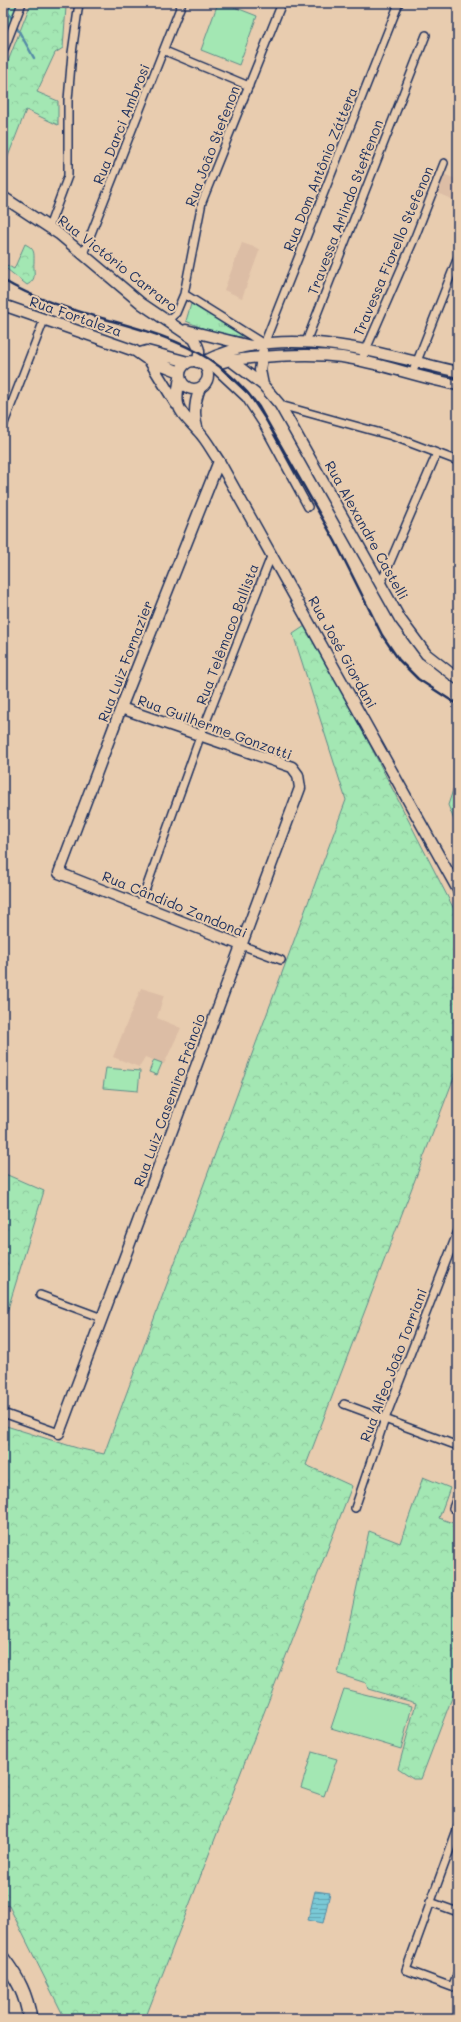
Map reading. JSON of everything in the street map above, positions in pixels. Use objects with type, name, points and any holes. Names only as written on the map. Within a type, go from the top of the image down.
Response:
[{"type":"highway","points":[[3,1959],[18,1980],[28,2005],[30,2019]]},
{"type":"street","points":[[3,52],[22,3]]},
{"type":"street","points":[[49,227],[68,176],[68,100],[72,52],[79,3]]},
{"type":"street","name":"Rua Darci Ambrosi","points":[[83,254],[165,51],[182,3]]},
{"type":"street","name":"Rua João Stefenon","points":[[167,322],[176,313],[184,294],[202,202],[282,3]]},
{"type":"street","name":"Rua Dom Antônio Záttera","points":[[264,344],[399,3]]},
{"type":"street","name":"Travessa Arlindo Steffenon","points":[[306,342],[426,35]]},
{"type":"street","points":[[165,51],[249,86]]},
{"type":"street","name":"Travessa Fiorello Stefenon","points":[[361,361],[415,236],[444,163]]},
{"type":"street","name":"Rua Victório Carraro","points":[[3,197],[49,227],[142,304],[167,322],[183,330],[194,339],[199,348],[201,364]]},
{"type":"street","points":[[412,374],[458,257]]},
{"type":"street","points":[[184,294],[264,344]]},
{"type":"street","name":"Rua Fortaleza","points":[[3,305],[140,353],[149,360],[180,374],[187,388],[200,388]]},
{"type":"street","points":[[3,426],[44,320]]},
{"type":"street","points":[[183,330],[252,347]]},
{"type":"street","points":[[178,407],[176,399],[180,374],[201,364],[264,344],[306,342],[365,349],[458,372]]},
{"type":"street","points":[[263,385],[260,370],[264,344]]},
{"type":"street","name":"Rua Fortaleza","points":[[140,353],[147,351],[201,364]]},
{"type":"street","points":[[225,357],[314,355],[361,361],[458,385]]},
{"type":"street","name":"Rua Alexandre Castelli","points":[[225,357],[263,385],[280,405],[382,583],[400,619],[426,654],[458,679]]},
{"type":"street","name":"Rua José Giordani","points":[[149,360],[186,420],[198,431],[219,461],[272,553],[458,890]]},
{"type":"street","points":[[201,364],[246,398],[263,424],[308,507]]},
{"type":"street","name":"Rua José Giordani","points":[[198,431],[194,415],[200,388],[208,378],[201,364]]},
{"type":"street","points":[[280,405],[392,436],[458,461]]},
{"type":"street","points":[[382,583],[437,453]]},
{"type":"street","name":"Rua Luiz Fornazier","points":[[59,873],[121,708],[219,461]]},
{"type":"street","name":"Rua Telêmaco Ballista","points":[[140,905],[200,737],[272,553]]},
{"type":"street","name":"Rua Guilherme Gonzatti","points":[[121,708],[200,737],[292,767],[298,775]]},
{"type":"street","name":"Rua Luiz Casemiro Frâncio","points":[[59,1433],[300,788],[298,775]]},
{"type":"street","name":"Rua Cândido Zandonai","points":[[59,873],[281,960]]},
{"type":"street","name":"Rua Alfeo João Torriani","points":[[355,1508],[385,1419],[458,1231]]},
{"type":"street","points":[[40,1295],[102,1318]]},
{"type":"street","points":[[344,1404],[458,1446]]},
{"type":"street","points":[[3,1413],[59,1433]]},
{"type":"street","points":[[453,1508],[458,1495]]},
{"type":"street","points":[[458,1827],[406,1970],[452,1988],[458,1973]]},
{"type":"street","points":[[430,1902],[458,1912]]},
{"type":"shaded area","points":[[443,174],[458,180],[458,202],[435,192]]},
{"type":"shaded area","points":[[242,243],[260,249],[242,298],[224,290]]},
{"type":"shaded area","points":[[141,988],[164,995],[157,1018],[181,1028],[164,1064],[145,1057],[139,1067],[113,1057]]},
{"type":"green space","points":[[3,3],[19,3],[3,41]]},
{"type":"green space","points":[[31,3],[50,3],[66,7],[63,48],[55,53],[37,92],[58,101],[58,125],[26,110],[5,164],[3,163],[3,74]]},
{"type":"green space","points":[[218,3],[224,3],[257,16],[239,65],[201,50]]},
{"type":"green space","points":[[25,244],[32,249],[34,256],[34,278],[27,285],[3,266],[3,263],[14,269]]},
{"type":"green space","points":[[191,304],[246,336],[223,337],[186,321]]},
{"type":"green space","points":[[308,624],[458,917],[458,1067],[306,1465],[352,1486],[145,2019],[65,2019],[9,1906],[3,1904],[3,1425],[77,1448],[104,1454],[346,800],[293,634]]},
{"type":"green space","points":[[455,784],[458,785],[458,830],[448,805]]},
{"type":"green space","points":[[154,1060],[162,1063],[157,1075],[149,1072]]},
{"type":"green space","points":[[106,1068],[140,1071],[138,1091],[103,1088]]},
{"type":"green space","points":[[3,1173],[44,1191],[3,1325]]},
{"type":"green space","points":[[423,1477],[450,1488],[439,1518],[458,1525],[458,1682],[421,1779],[413,1779],[398,1769],[416,1703],[368,1689],[366,1683],[338,1674],[369,1531],[400,1543]]},
{"type":"green space","points":[[344,1689],[412,1706],[401,1749],[331,1728]]},
{"type":"green space","points":[[312,1752],[337,1759],[324,1796],[301,1788]]},
{"type":"water","points":[[315,1891],[330,1893],[323,1923],[308,1920]]},
{"type":"waterway","points":[[10,3],[8,12],[34,58]]},
{"type":"railway","points":[[3,280],[28,293],[54,303],[134,327],[185,346],[209,359],[236,381],[259,407],[335,541],[382,635],[399,660],[418,679],[458,705]]}]
